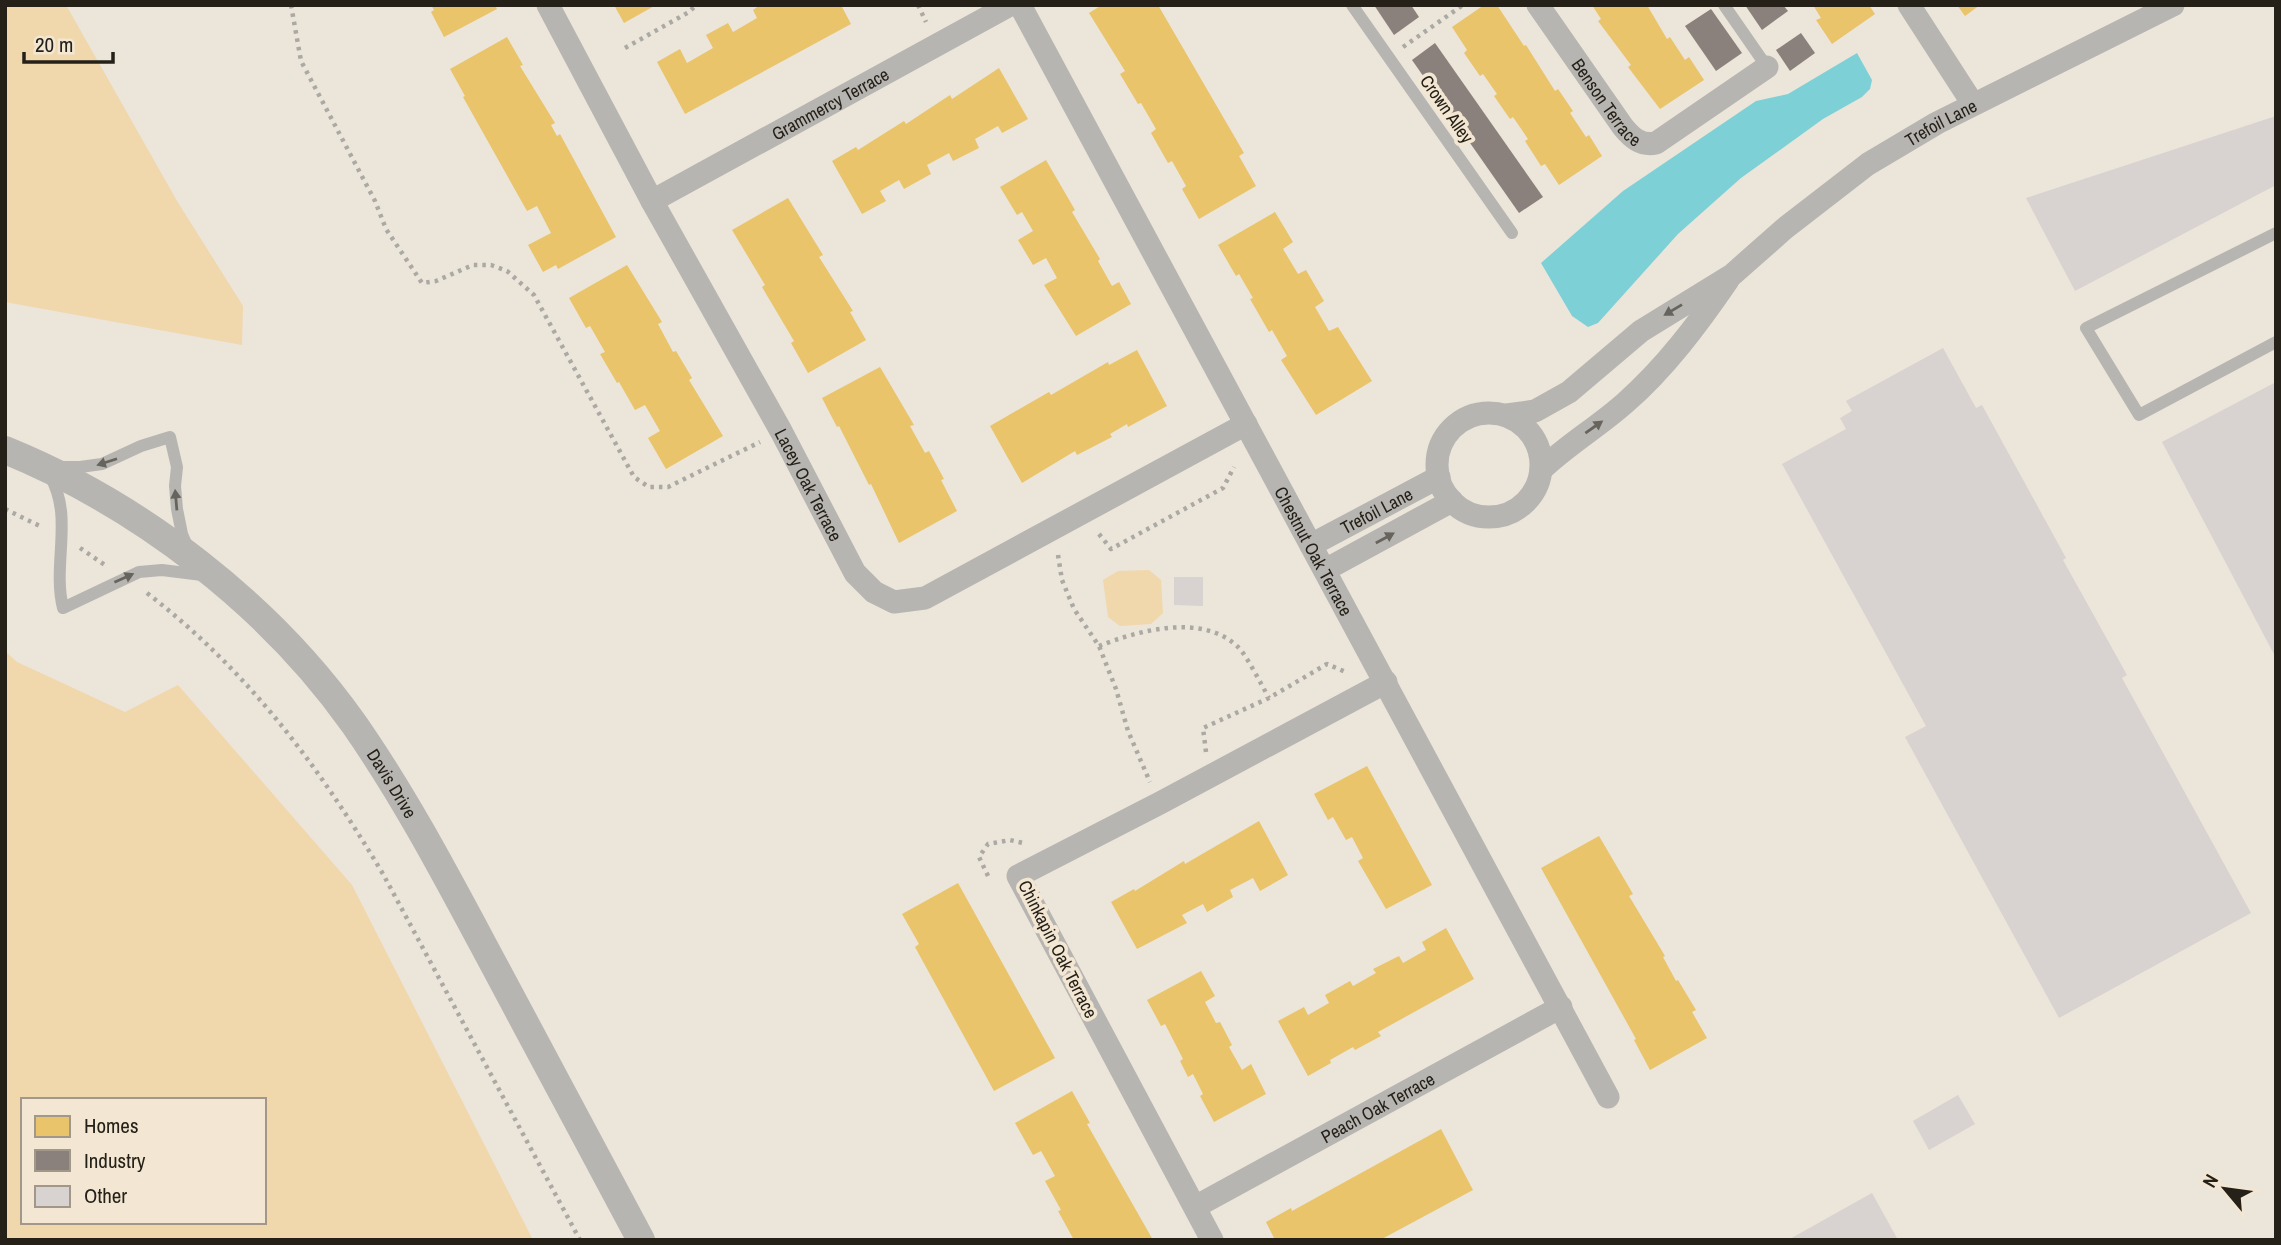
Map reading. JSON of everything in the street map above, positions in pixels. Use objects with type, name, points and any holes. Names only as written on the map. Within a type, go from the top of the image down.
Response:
[{"type":"street","name":"Lacey Oak Terrace","points":[[548,5],[652,201],[781,431],[855,573],[874,592],[894,601],[925,598],[1246,424]]},
{"type":"street","name":"Grammercy Terrace","points":[[652,201],[1010,5]]},
{"type":"street","name":"Chestnut Oak Terrace","points":[[1020,5],[1608,1097]]},
{"type":"street","name":"Benson Terrace","points":[[1538,5],[1630,136],[1647,145],[1656,143],[1767,67]]},
{"type":"street","points":[[1909,5],[1973,104]]},
{"type":"street","name":"Trefoil Lane","points":[[1311,545],[1439,477],[1439,453],[1446,436],[1457,424],[1473,415],[1507,415],[1535,411],[1560,398],[1604,365],[1641,331],[1732,275],[1784,229],[1868,164],[1973,104],[2173,5]]},
{"type":"street","name":"Trefoil Lane","points":[[1325,570],[1452,501],[1465,511],[1481,517],[1514,511],[1528,500],[1537,486],[1541,470],[1648,382],[1703,317],[1732,275]]},
{"type":"street","points":[[1507,415],[1522,424],[1534,437],[1540,453],[1541,470]]},
{"type":"street","name":"Davis Drive","points":[[5,450],[122,509],[204,569],[260,616],[310,669],[352,722],[395,786],[433,850],[641,1240]]},
{"type":"street","points":[[1439,477],[1442,487],[1452,501]]},
{"type":"street","name":"Chinkapin Oak Terrace","points":[[1212,1240],[1017,876],[1386,682]]},
{"type":"street","name":"Peach Oak Terrace","points":[[1195,1207],[1560,1007]]},
{"type":"lane","name":"Crown Alley","points":[[1352,5],[1513,233]]},
{"type":"lane","points":[[1724,5],[1767,67]]},
{"type":"lane","points":[[2276,233],[2086,328],[2139,415],[2276,342]]},
{"type":"lane","points":[[42,467],[102,464],[141,446],[170,438],[177,467],[175,486],[182,534],[204,569]]},
{"type":"lane","points":[[42,467],[55,485],[63,510],[58,589],[63,608],[139,572],[204,569]]},
{"type":"path","points":[[291,5],[301,61],[375,201],[386,229],[414,273],[422,283],[436,281],[473,265],[491,265],[508,271],[534,295],[634,477],[649,487],[668,487],[781,431]]},
{"type":"path","points":[[625,48],[689,12],[696,5]]},
{"type":"path","points":[[918,5],[926,22]]},
{"type":"path","points":[[1401,49],[1463,5]]},
{"type":"path","points":[[1094,528],[1111,549],[1223,488],[1234,467]]},
{"type":"path","points":[[5,509],[60,536],[127,578],[167,608],[220,657],[268,708],[317,770],[383,874],[580,1240]]},
{"type":"path","points":[[1057,547],[1062,580],[1074,609],[1099,646],[1138,758],[1151,784],[1162,778]]},
{"type":"path","points":[[1099,646],[1130,634],[1182,627],[1205,628],[1222,634],[1240,649],[1269,698]]},
{"type":"path","points":[[1206,757],[1203,728],[1269,698],[1326,664],[1348,673]]},
{"type":"shaded area","points":[[5,5],[66,5],[177,201],[243,306],[242,345],[5,302]]},
{"type":"shaded area","points":[[1149,570],[1161,580],[1163,613],[1151,624],[1120,626],[1108,617],[1103,580],[1118,571]]},
{"type":"shaded area","points":[[5,651],[17,662],[125,712],[178,685],[352,885],[533,1240],[5,1240]]},
{"type":"water","points":[[1857,53],[1872,80],[1870,89],[1862,97],[1823,119],[1741,178],[1678,234],[1598,323],[1588,327],[1572,316],[1541,263],[1623,191],[1756,101],[1788,94]]},
{"type":"building: Homes","points":[[431,5],[495,5],[497,9],[444,37],[431,12],[434,10]]},
{"type":"building: Homes","points":[[614,5],[656,5],[624,23]]},
{"type":"building: Homes","points":[[760,5],[841,5],[851,24],[685,114],[657,62],[680,49],[687,63],[713,48],[706,35],[728,23],[733,32],[757,18],[753,10]]},
{"type":"building: Homes","points":[[1102,5],[1158,5],[1244,153],[1239,156],[1256,186],[1199,219],[1182,189],[1186,186],[1172,161],[1168,163],[1151,133],[1156,129],[1120,74],[1125,71],[1089,13]]},
{"type":"building: Homes","points":[[1484,5],[1497,5],[1555,91],[1558,89],[1573,111],[1570,113],[1586,137],[1589,135],[1602,156],[1559,185],[1545,164],[1541,166],[1525,141],[1528,139],[1494,96],[1497,94],[1483,74],[1480,76],[1464,53],[1467,50],[1452,27]]},
{"type":"building: Homes","points":[[1592,5],[1647,5],[1667,39],[1670,37],[1685,60],[1689,57],[1704,80],[1660,109],[1628,67],[1631,65],[1598,21],[1601,19]]},
{"type":"building: Homes","points":[[1813,5],[1869,5],[1875,14],[1832,44],[1816,20],[1821,18]]},
{"type":"building: Homes","points":[[1957,5],[1980,5],[1965,16]]},
{"type":"building: Homes","points":[[507,37],[523,65],[520,66],[555,123],[551,125],[557,136],[560,134],[616,237],[558,269],[556,265],[543,272],[528,245],[551,233],[537,206],[527,211],[450,69]]},
{"type":"building: Homes","points":[[999,68],[1028,119],[1002,133],[998,126],[975,139],[979,148],[953,161],[949,153],[927,165],[931,174],[904,189],[899,180],[880,191],[886,201],[862,214],[832,161],[856,147],[858,150],[904,121],[906,124],[950,95],[952,99]]},
{"type":"building: Homes","points":[[1046,160],[1075,210],[1072,212],[1100,259],[1098,261],[1112,286],[1119,282],[1131,304],[1076,336],[1044,285],[1057,278],[1046,258],[1033,265],[1018,240],[1033,231],[1022,212],[1017,215],[1000,187]]},
{"type":"building: Homes","points":[[788,198],[823,255],[819,257],[853,311],[850,312],[866,340],[808,373],[791,343],[794,341],[762,287],[765,285],[732,230]]},
{"type":"building: Homes","points":[[1275,212],[1293,242],[1283,249],[1298,274],[1306,270],[1324,301],[1315,307],[1329,331],[1338,327],[1372,381],[1316,415],[1281,360],[1287,356],[1272,330],[1269,332],[1239,274],[1236,276],[1218,245]]},
{"type":"building: Homes","points":[[627,265],[662,322],[658,324],[673,352],[676,351],[692,378],[689,380],[723,436],[666,469],[648,438],[660,431],[645,405],[635,410],[600,354],[605,352],[590,326],[586,328],[569,298]]},
{"type":"building: Homes","points":[[1137,350],[1167,406],[1128,427],[1127,424],[1110,434],[1112,437],[1077,455],[1075,451],[1022,483],[990,426],[1049,392],[1051,395],[1108,362],[1109,365]]},
{"type":"building: Homes","points":[[880,367],[914,425],[910,426],[925,453],[929,451],[944,479],[941,480],[957,511],[899,543],[871,484],[869,485],[822,398]]},
{"type":"building: Homes","points":[[1367,766],[1432,885],[1386,909],[1358,861],[1363,858],[1352,837],[1346,840],[1333,817],[1328,820],[1314,794]]},
{"type":"building: Homes","points":[[1259,821],[1288,875],[1260,891],[1253,878],[1230,890],[1233,897],[1207,912],[1203,904],[1182,915],[1187,923],[1137,949],[1111,902],[1134,889],[1135,891],[1184,861],[1185,864]]},
{"type":"building: Homes","points":[[1599,836],[1633,894],[1629,896],[1665,956],[1663,957],[1676,981],[1678,980],[1696,1010],[1692,1012],[1707,1038],[1650,1070],[1634,1040],[1636,1039],[1541,868]]},
{"type":"building: Homes","points":[[958,883],[1055,1058],[994,1091],[915,947],[919,944],[902,914]]},
{"type":"building: Homes","points":[[1446,928],[1474,979],[1378,1032],[1381,1036],[1330,1060],[1331,1063],[1308,1076],[1278,1021],[1304,1007],[1308,1015],[1329,1003],[1325,995],[1350,981],[1353,986],[1376,973],[1373,969],[1399,956],[1403,963],[1426,950],[1422,942]]},
{"type":"building: Homes","points":[[1201,971],[1215,996],[1205,1002],[1216,1023],[1220,1022],[1232,1045],[1229,1047],[1242,1070],[1251,1064],[1266,1094],[1214,1122],[1200,1096],[1203,1094],[1193,1074],[1188,1077],[1180,1061],[1183,1059],[1165,1024],[1161,1026],[1147,1000]]},
{"type":"building: Homes","points":[[1072,1091],[1090,1123],[1087,1124],[1153,1240],[1074,1240],[1058,1211],[1061,1210],[1045,1181],[1055,1176],[1041,1151],[1033,1155],[1015,1123]]},
{"type":"building: Homes","points":[[1441,1129],[1473,1190],[1380,1240],[1275,1240],[1266,1222],[1291,1208],[1292,1211]]},
{"type":"building: Industry","points":[[1374,5],[1411,5],[1419,17],[1394,35]]},
{"type":"building: Industry","points":[[1745,5],[1783,5],[1788,11],[1762,30]]},
{"type":"building: Industry","points":[[1711,9],[1742,53],[1716,71],[1685,26]]},
{"type":"building: Industry","points":[[1801,33],[1815,53],[1790,71],[1776,50]]},
{"type":"building: Industry","points":[[1435,43],[1543,197],[1519,213],[1412,60]]},
{"type":"building: Other","points":[[2276,116],[2276,185],[2075,291],[2026,198]]},
{"type":"building: Other","points":[[1943,348],[1976,408],[1982,405],[2066,558],[2063,560],[2127,675],[2122,678],[2251,913],[2059,1018],[1905,737],[1926,726],[1782,464],[1846,429],[1840,418],[1852,411],[1846,401]]},
{"type":"building: Other","points":[[2276,382],[2276,658],[2162,442]]},
{"type":"building: Other","points":[[1174,577],[1203,577],[1203,606],[1174,605]]},
{"type":"building: Other","points":[[1958,1095],[1975,1124],[1929,1150],[1913,1121]]},
{"type":"building: Other","points":[[1872,1193],[1898,1240],[1788,1240]]}]
